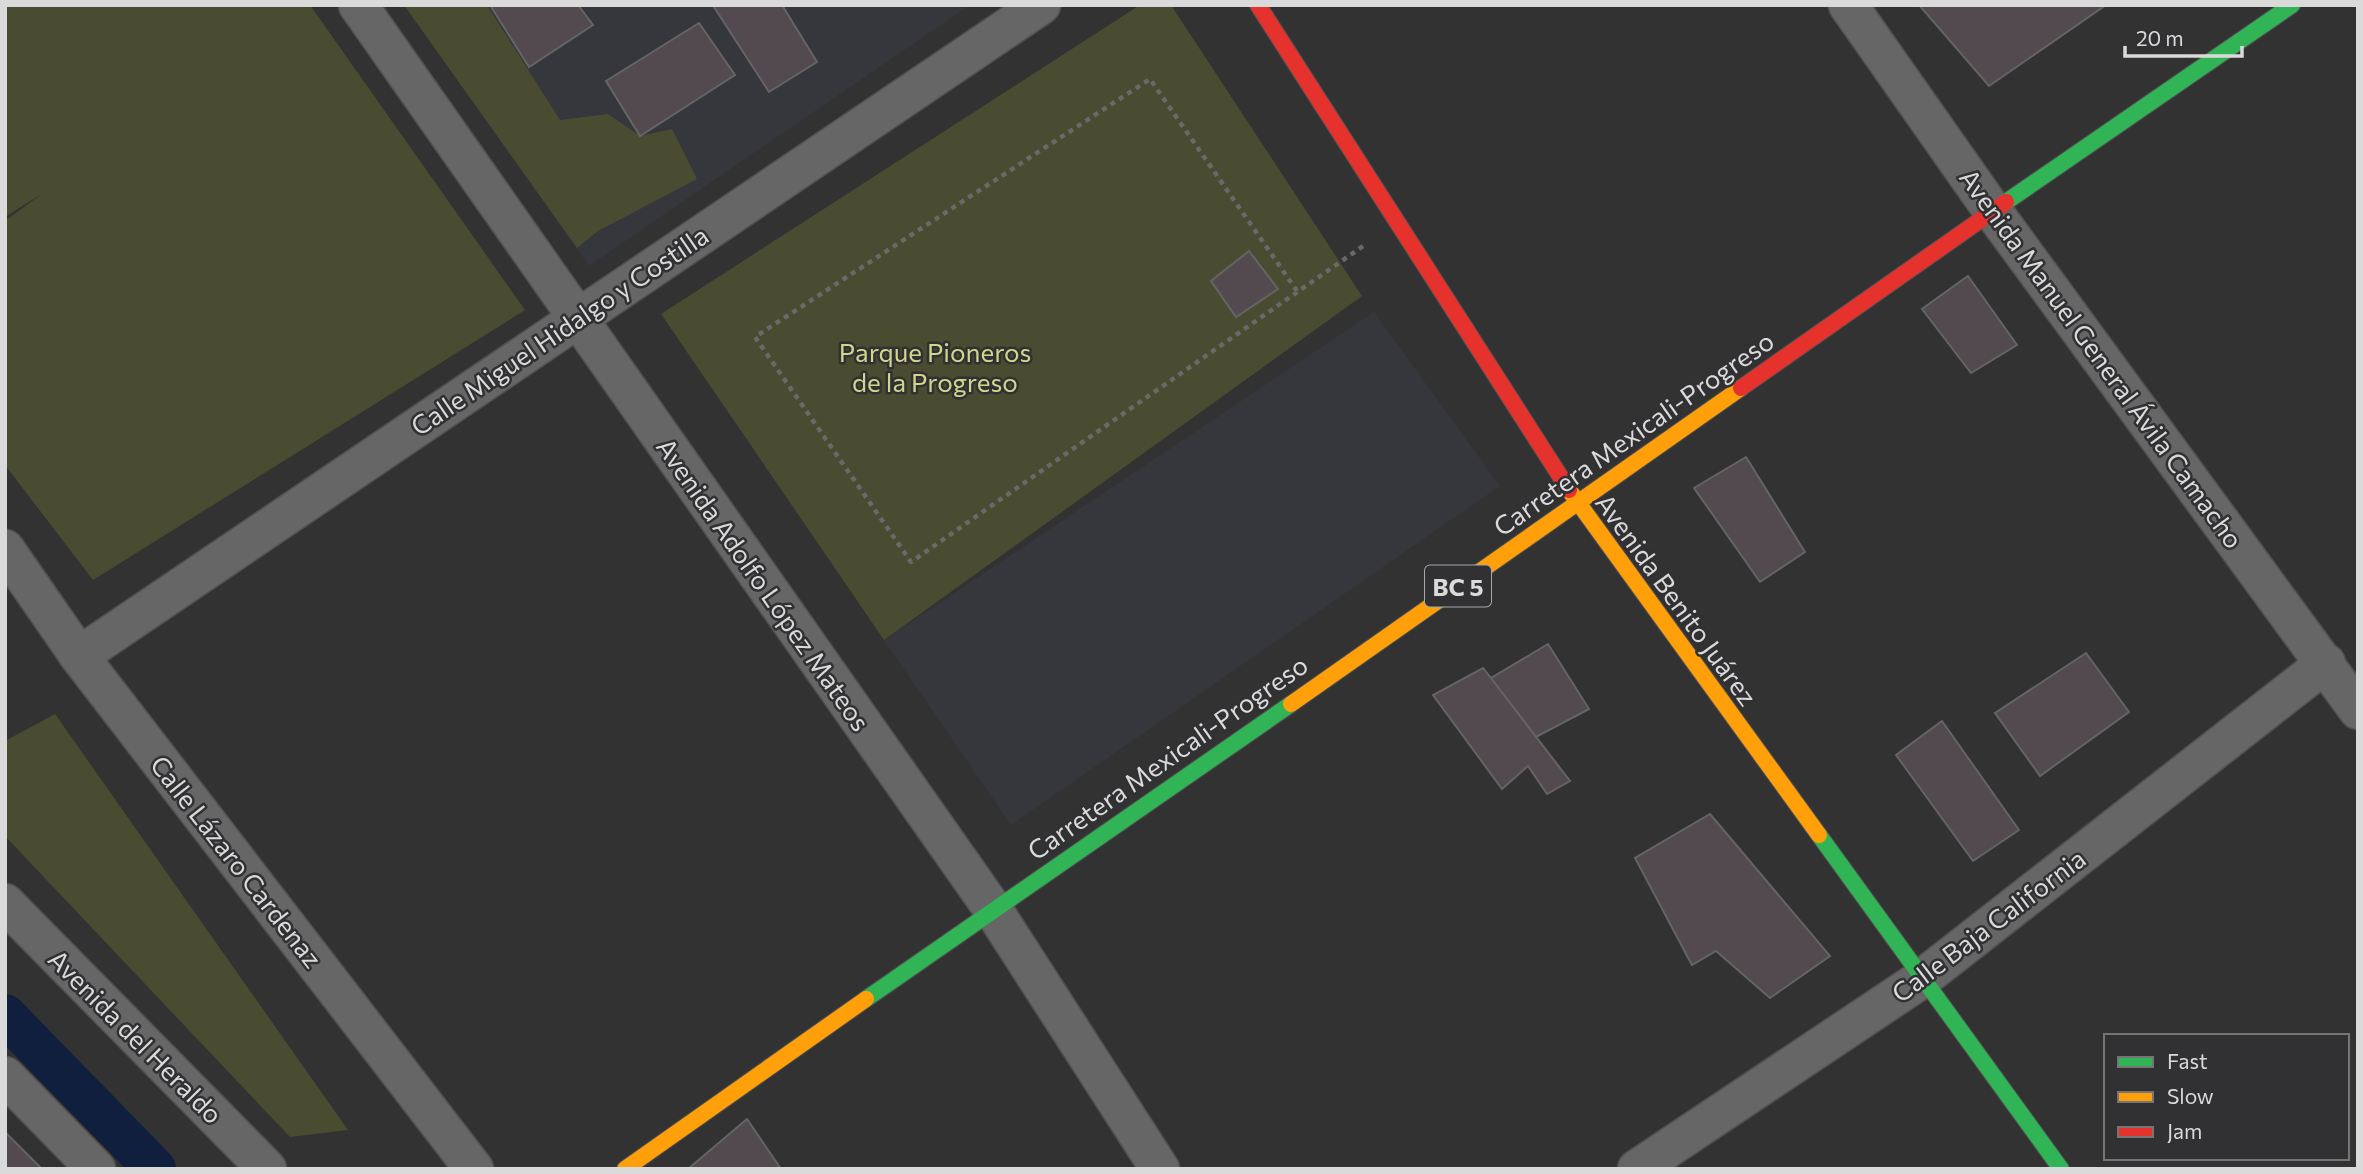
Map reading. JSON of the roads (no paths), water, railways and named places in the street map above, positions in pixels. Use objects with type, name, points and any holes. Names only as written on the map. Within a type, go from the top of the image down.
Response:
[{"type":"main road","name":"Avenida Benito Juárez","points":[[1258,5],[1577,503],[2061,1169]]},
{"type":"main road","name":"Carretera Mexicali-Progreso","points":[[625,1169],[992,908],[1577,503],[1992,209],[2291,5]]},
{"type":"street","name":"Avenida Adolfo López Mateos","points":[[358,5],[992,908],[1160,1169]]},
{"type":"street","name":"Calle Miguel Hidalgo y Costilla","points":[[79,656],[1041,5]]},
{"type":"street","name":"Avenida Manuel General Ávila Camacho","points":[[1848,5],[1992,209],[2358,709]]},
{"type":"street","name":"Calle Lázaro Cardenaz","points":[[5,549],[79,656],[474,1169]]},
{"type":"street","name":"Calle Baja California","points":[[1637,1169],[1923,978],[2326,663]]},
{"type":"street","name":"Avenida del Heraldo","points":[[5,903],[267,1169]]},
{"type":"street","points":[[5,1076],[96,1169]]},
{"type":"waterway","points":[[5,1015],[155,1169]]},
{"type":"park label","name":"Parque Pioneros de la Progreso","points":[[935,366]]}]
